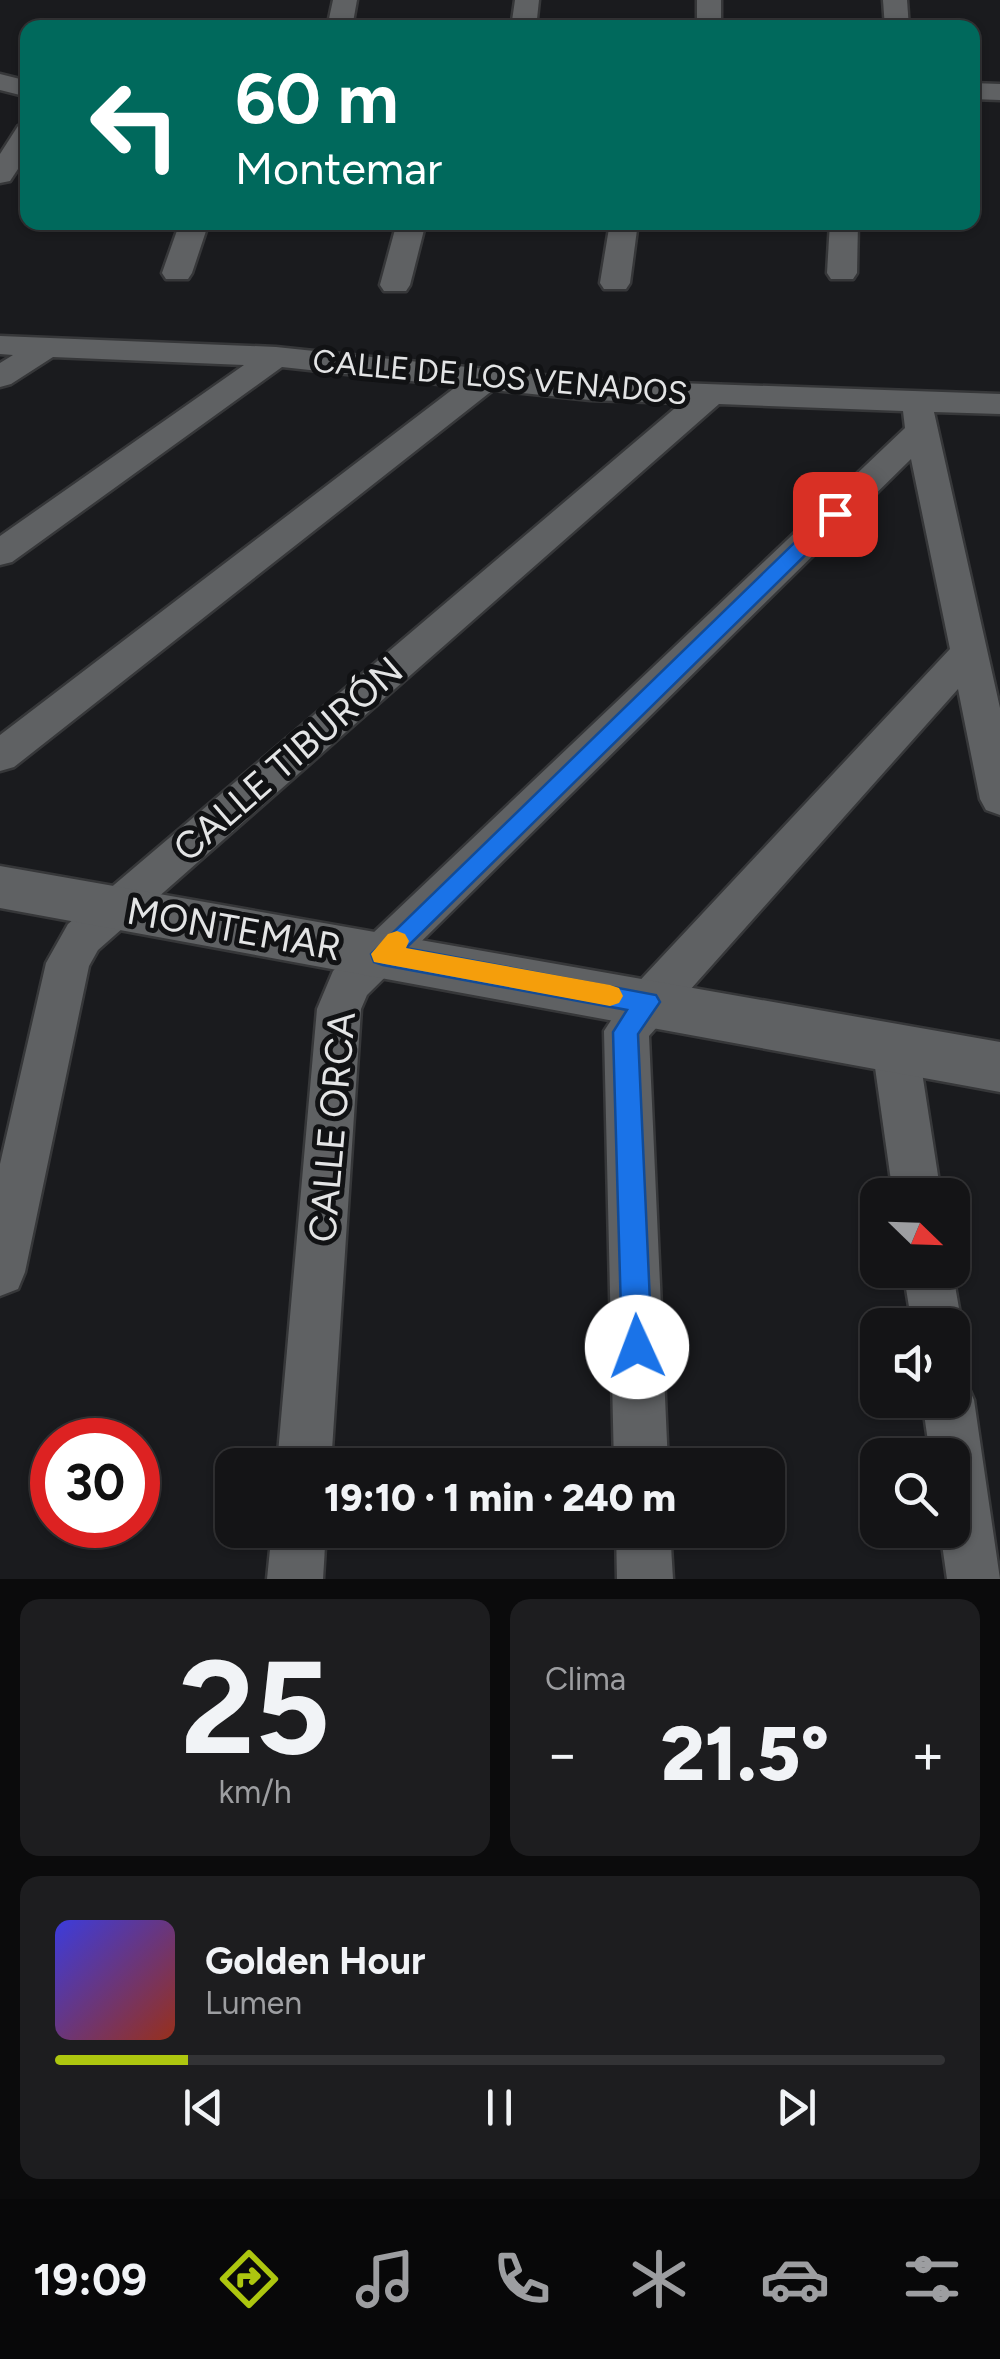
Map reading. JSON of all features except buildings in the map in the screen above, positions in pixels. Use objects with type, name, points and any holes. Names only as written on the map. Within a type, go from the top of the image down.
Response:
[{"type":"street","points":[[0,174],[20,144]]},
{"type":"street","points":[[177,273],[191,230]]},
{"type":"street","points":[[395,285],[410,230]]},
{"type":"street","points":[[614,283],[623,230]]},
{"type":"street","points":[[842,273],[844,230]]},
{"type":"street","name":"CALLE DE LOS VENADOS","points":[[0,345],[276,357],[484,380],[710,395],[919,417],[1000,404]]},
{"type":"street","points":[[0,377],[48,346]]},
{"type":"street","points":[[0,553],[276,357]]},
{"type":"street","points":[[0,756],[484,380]]},
{"type":"street","name":"CALLE TIBURÓN","points":[[0,1272],[68,963],[83,938],[710,395]]},
{"type":"street","points":[[919,417],[1000,800]]},
{"type":"street","name":"CALLE ORCA","points":[[305,1448],[338,1008],[349,984],[919,417]]},
{"type":"street","points":[[640,1448],[626,1032],[647,1002],[969,652]]},
{"type":"street","name":"MONTEMAR","points":[[0,887],[1000,1068]]},
{"type":"street","points":[[894,1046],[914,1178]]},
{"type":"street","points":[[951,1418],[975,1579]]},
{"type":"street","points":[[295,1579],[297,1548]]},
{"type":"street","points":[[644,1548],[645,1579]]},
{"type":"slow traffic","points":[[397,941],[383,954],[610,996]]},
{"type":"route","points":[[637,1347],[626,1032],[647,1002],[383,954],[835,514]]}]
